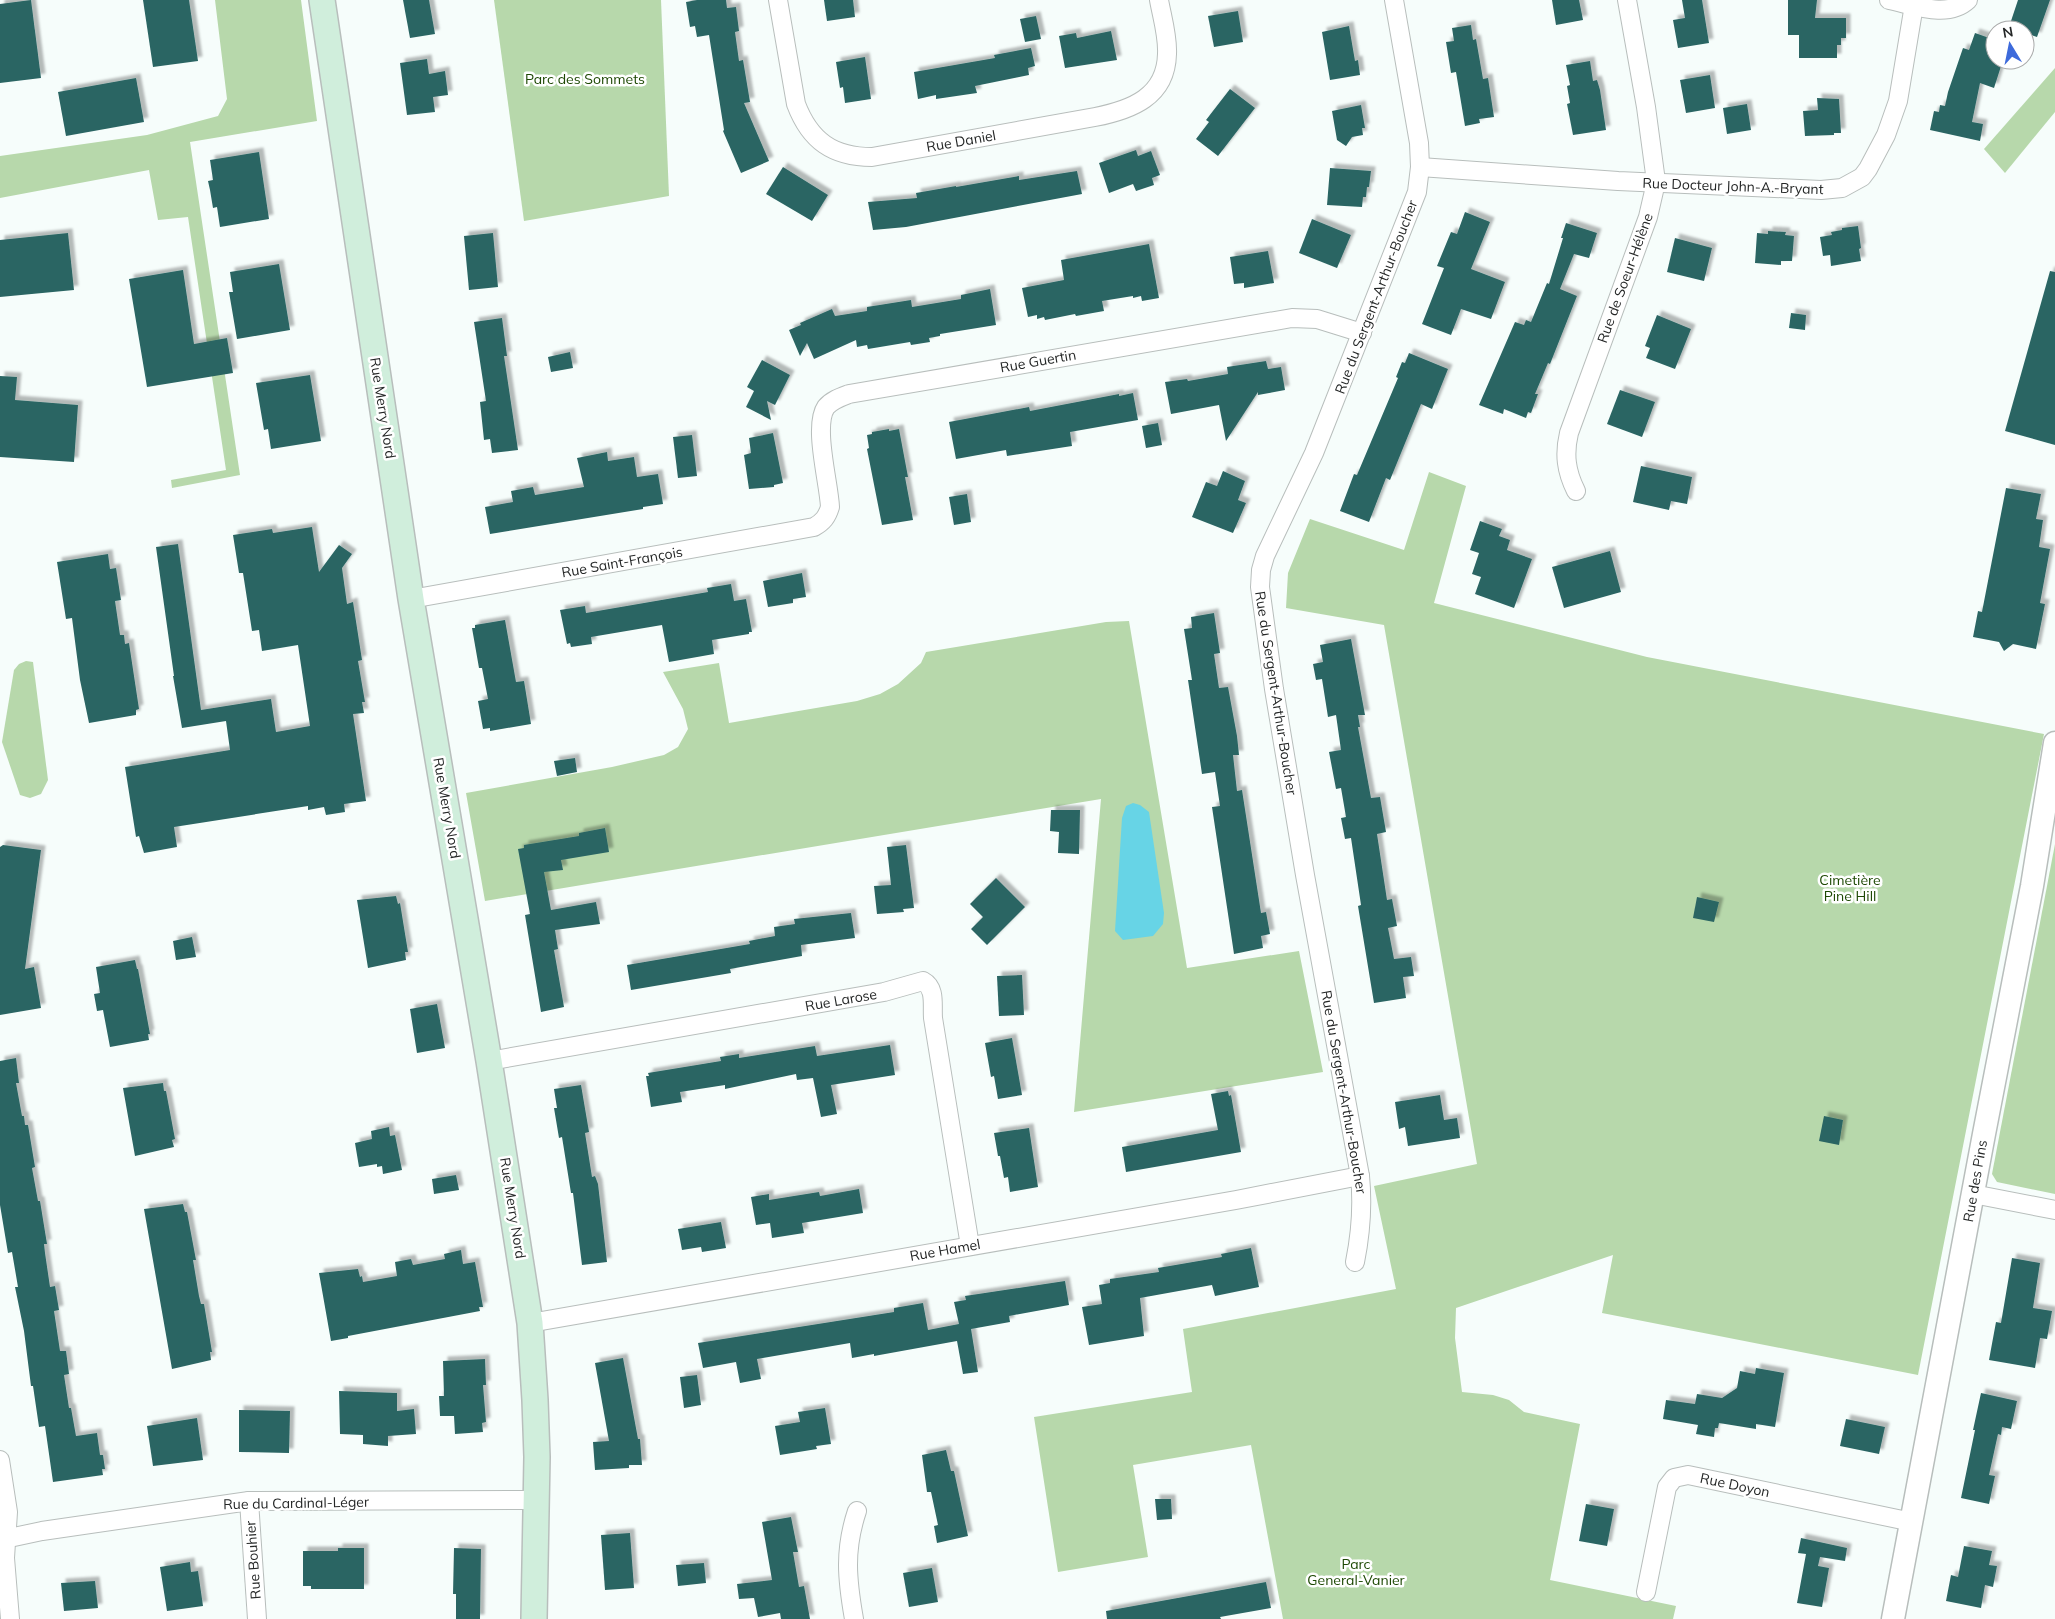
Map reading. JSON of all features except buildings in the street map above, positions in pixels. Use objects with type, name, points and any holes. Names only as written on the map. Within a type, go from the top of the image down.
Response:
[{"type":"main road","name":"Rue Merry Nord","points":[[322,0],[411,599],[489,1061],[530,1323],[536,1400],[534,1619]]},
{"type":"street","name":"Rue Daniel","points":[[778,0],[796,104],[801,118],[819,140],[830,148],[858,157],[872,157],[1095,117],[1128,109],[1141,102],[1160,82],[1165,68],[1167,55],[1166,41],[1159,0]]},
{"type":"street","name":"Rue du Sergent-Arthur-Boucher","points":[[1355,1262],[1362,1222],[1363,1204],[1360,1176],[1305,875],[1274,689],[1260,587],[1261,570],[1266,556],[1314,453],[1414,204],[1420,167],[1419,143],[1394,0]]},
{"type":"street","name":"Rue de Soeur-Hélène","points":[[1576,491],[1570,480],[1566,463],[1566,445],[1569,433],[1648,217],[1655,183],[1646,107],[1627,0]]},
{"type":"street","points":[[1889,0],[1945,10],[1954,9],[1968,0]]},
{"type":"street","name":"Rue Docteur John-A.-Bryant","points":[[1420,167],[1655,183],[1821,190],[1842,188],[1852,184],[1868,170],[1891,124],[1898,101],[1914,5]]},
{"type":"street","name":"Rue Guertin","points":[[827,516],[830,498],[820,422],[826,406],[849,394],[1292,318],[1317,319],[1362,334]]},
{"type":"street","name":"Rue Saint-François","points":[[411,599],[806,529],[814,527],[827,516]]},
{"type":"street","name":"Rue des Pins","points":[[1893,1619],[2032,886],[2055,742]]},
{"type":"street","name":"Rue Larose","points":[[489,1061],[884,992],[923,981],[931,988],[933,995],[933,1018],[970,1246]]},
{"type":"street","name":"Rue Hamel","points":[[530,1323],[1236,1200],[1360,1176]]},
{"type":"street","points":[[1973,1194],[2055,1210]]},
{"type":"street","points":[[0,1460],[8,1512],[3,1539],[10,1619]]},
{"type":"street","name":"Rue Doyon","points":[[1646,1592],[1667,1487],[1674,1478],[1688,1475],[1912,1522]]},
{"type":"street","name":"Rue du Cardinal-Léger","points":[[3,1539],[249,1501],[536,1500]]},
{"type":"street","name":"Rue Bouhier","points":[[249,1501],[257,1619]]},
{"type":"street","points":[[854,1619],[846,1563],[848,1542],[857,1511]]},
{"type":"green space","points":[[215,0],[301,0],[317,121],[190,142],[240,475],[172,488],[171,480],[226,470],[188,217],[158,220],[149,170],[0,198],[0,156],[147,135],[218,116],[227,99]]},
{"type":"green space","name":"Parc des Sommets","points":[[494,0],[661,0],[669,196],[524,221]]},
{"type":"green space","points":[[2055,68],[2055,112],[2005,173],[1984,149]]},
{"type":"green space","points":[[1429,472],[1466,486],[1434,603],[1647,657],[2044,734],[1918,1375],[1602,1313],[1613,1255],[1456,1308],[1455,1338],[1462,1392],[1493,1395],[1509,1400],[1524,1412],[1580,1424],[1550,1580],[1676,1606],[1673,1619],[1283,1619],[1251,1445],[1133,1465],[1148,1557],[1058,1572],[1034,1417],[1192,1392],[1183,1329],[1396,1289],[1374,1186],[1477,1164],[1384,625],[1286,608],[1288,573],[1310,519],[1404,550]]},
{"type":"green space","points":[[1129,621],[1187,968],[1299,951],[1323,1072],[1074,1112],[1101,799],[485,901],[466,793],[612,767],[664,755],[678,747],[688,729],[683,709],[663,672],[719,663],[729,723],[857,701],[880,694],[898,684],[921,663],[926,652],[1106,622]]},
{"type":"green space","points":[[26,661],[33,662],[48,780],[41,794],[30,798],[20,795],[2,742],[14,670],[19,664]]},
{"type":"green space","points":[[2055,844],[2055,1194],[1997,1182],[1992,1174]]},
{"type":"water","points":[[1133,803],[1140,805],[1149,812],[1164,913],[1163,924],[1153,936],[1123,940],[1115,931],[1122,818],[1126,806]]},
{"type":"park label","name":"Cimetière Pine Hill","points":[[1850,888]]},
{"type":"park label","name":"Parc General-Vanier","points":[[1356,1572]]}]
